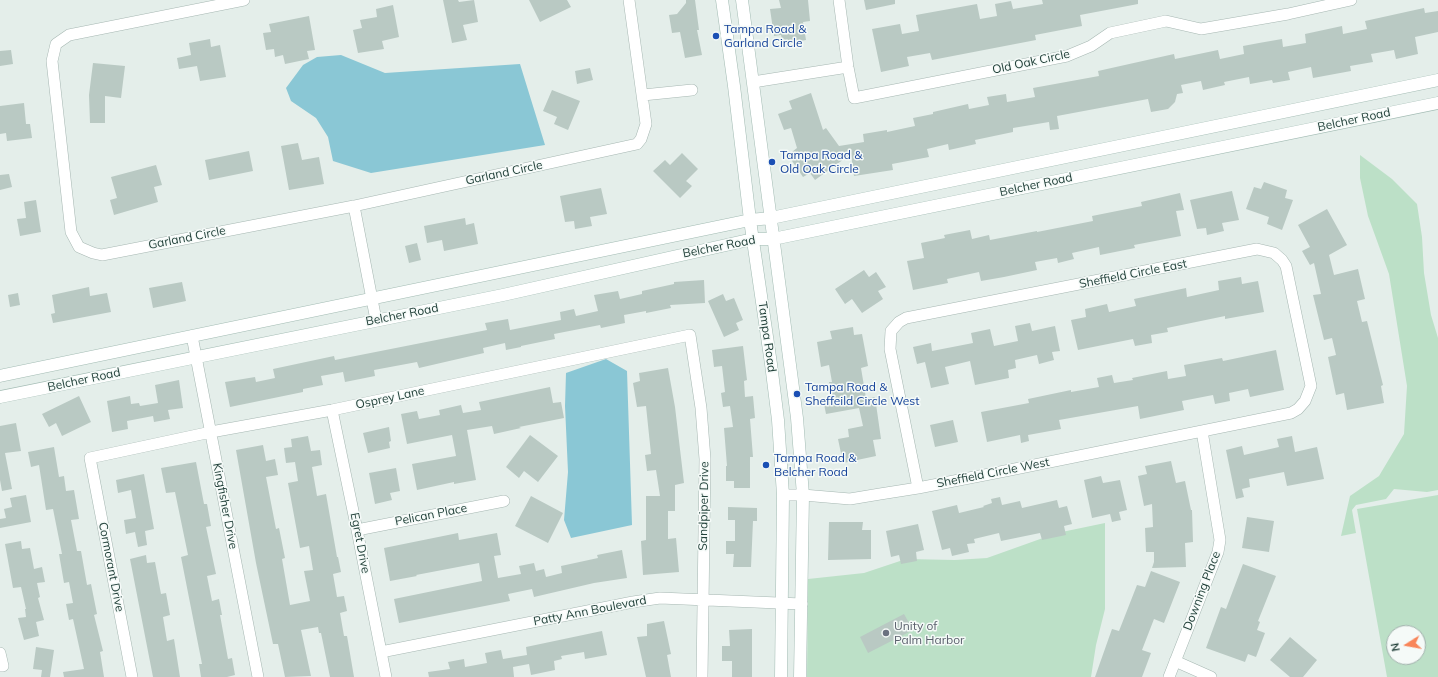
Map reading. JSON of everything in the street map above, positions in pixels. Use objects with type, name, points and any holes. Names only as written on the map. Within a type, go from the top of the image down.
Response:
[{"type":"main road","name":"Tampa Road","points":[[722,0],[750,220],[777,413],[783,496],[781,677]]},
{"type":"main road","name":"Tampa Road","points":[[742,0],[798,418],[803,495],[800,677]]},
{"type":"main road","name":"Belcher Road","points":[[0,376],[750,220],[771,218],[1438,80]]},
{"type":"main road","name":"Belcher Road","points":[[0,397],[503,295],[753,239],[773,239],[1438,103]]},
{"type":"street","name":"Garland Circle","points":[[244,0],[69,35],[56,44],[52,61],[71,232],[79,247],[93,254],[102,255],[354,206],[637,144],[641,140],[646,124],[629,0]]},
{"type":"street","name":"Old Oak Circle","points":[[839,0],[848,67],[854,98],[1067,56],[1091,46],[1110,33],[1166,21],[1201,28],[1288,14],[1351,0]]},
{"type":"street","points":[[753,82],[848,67]]},
{"type":"street","points":[[643,95],[692,90]]},
{"type":"street","points":[[354,206],[376,320]]},
{"type":"street","name":"Sheffield Circle East","points":[[918,488],[890,348],[891,331],[899,322],[906,318],[1257,249],[1274,253],[1286,266],[1294,303],[1311,386],[1305,402],[1291,413],[1202,431]]},
{"type":"street","name":"Osprey Lane","points":[[90,458],[211,432],[332,410],[690,335]]},
{"type":"street","name":"Sandpiper Drive","points":[[690,335],[705,459],[702,677]]},
{"type":"street","name":"Kingfisher Drive","points":[[192,336],[258,677]]},
{"type":"street","name":"Egret Drive","points":[[332,410],[358,530],[386,677]]},
{"type":"street","name":"Sheffield Circle West","points":[[783,496],[803,495],[850,499],[918,488],[1202,431]]},
{"type":"street","name":"Downing Place","points":[[1169,677],[1218,552],[1220,540],[1202,431]]},
{"type":"street","name":"Cormorant Drive","points":[[90,458],[132,677]]},
{"type":"street","name":"Pelican Place","points":[[358,530],[504,501]]},
{"type":"street","name":"Patty Ann Boulevard","points":[[381,652],[632,602],[660,598],[802,604]]},
{"type":"street","points":[[0,653],[1,666]]},
{"type":"street","points":[[1175,661],[1211,677]]},
{"type":"green space","points":[[1360,155],[1392,179],[1417,204],[1422,237],[1424,273],[1431,315],[1438,338],[1438,490],[1427,492],[1394,489],[1386,499],[1356,505],[1352,510],[1356,533],[1341,536],[1350,496],[1379,476],[1404,434],[1407,386],[1389,274],[1368,216],[1360,178]]},
{"type":"green space","points":[[1438,495],[1438,677],[1387,677],[1357,509]]},
{"type":"green space","points":[[1105,523],[1105,609],[1096,645],[1091,677],[807,677],[808,579],[864,573],[906,559],[955,560],[987,558],[1057,533]]},
{"type":"water","points":[[341,55],[385,73],[520,64],[545,145],[371,173],[333,161],[328,137],[316,118],[291,101],[286,88],[303,65],[317,57]]},
{"type":"water","points":[[606,359],[627,371],[632,525],[571,538],[564,520],[568,472],[565,406],[566,373]]},
{"type":"building","points":[[443,0],[458,0],[459,2],[474,0],[478,22],[463,25],[467,40],[452,43]]},
{"type":"building","points":[[529,0],[567,0],[571,7],[540,22]]},
{"type":"building","points":[[686,0],[695,0],[699,30],[697,30],[702,55],[685,58],[680,32],[672,33],[669,15],[677,14],[686,3]]},
{"type":"building","points":[[779,0],[808,0],[810,21],[803,22],[806,40],[783,44],[781,35],[774,36],[770,9],[781,8]]},
{"type":"building","points":[[864,0],[895,0],[895,4],[866,10]]},
{"type":"building","points":[[1042,0],[1138,0],[1138,4],[1080,15],[1082,26],[1035,35],[1036,40],[932,60],[930,53],[907,57],[909,66],[881,72],[872,29],[900,24],[902,34],[919,31],[916,15],[977,4],[980,19],[997,16],[995,4],[1011,1],[1013,9],[1043,4]]},
{"type":"building","points":[[393,5],[399,37],[382,41],[384,49],[358,53],[353,30],[362,28],[360,20],[377,17],[376,9]]},
{"type":"building","points":[[1424,8],[1425,13],[1438,11],[1438,32],[1415,37],[1418,54],[1396,59],[1394,50],[1371,54],[1373,62],[1350,66],[1351,71],[1313,78],[1311,67],[1288,72],[1290,80],[1273,83],[1272,80],[1250,84],[1249,77],[1224,82],[1225,85],[1203,90],[1201,81],[1181,85],[1183,93],[1177,94],[1175,102],[1168,109],[1151,112],[1148,99],[1057,116],[1059,129],[1050,130],[1049,122],[1013,128],[1013,132],[975,140],[976,144],[949,150],[948,144],[927,149],[929,157],[892,164],[893,170],[854,176],[851,154],[815,180],[810,173],[803,177],[788,155],[797,148],[791,128],[784,130],[778,114],[792,109],[789,101],[811,93],[823,130],[826,128],[839,146],[864,142],[863,134],[887,130],[887,132],[915,126],[913,118],[933,114],[933,112],[968,104],[969,109],[989,105],[987,97],[1006,94],[1007,102],[1035,97],[1033,88],[1099,76],[1098,71],[1174,54],[1175,59],[1218,50],[1220,59],[1244,54],[1243,46],[1259,43],[1282,39],[1283,47],[1306,43],[1305,34],[1342,26],[1343,34],[1367,29],[1365,21]]},
{"type":"building","points":[[309,16],[315,50],[307,51],[309,59],[285,64],[283,55],[275,57],[274,49],[266,50],[263,33],[271,32],[269,24]]},
{"type":"building","points":[[210,39],[211,47],[220,45],[226,77],[200,81],[197,66],[179,69],[177,58],[191,55],[189,43]]},
{"type":"building","points":[[11,50],[13,64],[0,66],[0,51]]},
{"type":"building","points":[[93,63],[125,66],[121,98],[105,96],[105,123],[90,123],[89,95]]},
{"type":"building","points":[[590,68],[593,80],[577,84],[575,71]]},
{"type":"building","points":[[552,90],[580,101],[568,130],[554,124],[557,117],[543,111]]},
{"type":"building","points":[[24,103],[26,124],[30,124],[32,138],[7,141],[6,133],[0,134],[0,106]]},
{"type":"building","points":[[298,143],[302,160],[319,157],[324,184],[289,190],[281,146]]},
{"type":"building","points":[[249,151],[253,171],[209,180],[205,160]]},
{"type":"building","points":[[682,153],[698,169],[686,181],[692,186],[680,198],[653,171],[665,160],[670,165]]},
{"type":"building","points":[[156,165],[162,185],[154,187],[158,202],[114,215],[110,200],[117,198],[111,177]]},
{"type":"building","points":[[9,174],[12,187],[0,190],[0,175]]},
{"type":"building","points":[[1264,182],[1287,190],[1285,198],[1293,200],[1282,230],[1267,224],[1269,217],[1246,209],[1254,187],[1261,189]]},
{"type":"building","points":[[601,188],[607,214],[590,217],[592,226],[575,229],[574,221],[565,222],[560,196]]},
{"type":"building","points":[[1232,191],[1239,220],[1222,223],[1224,231],[1207,235],[1206,228],[1197,229],[1190,200]]},
{"type":"building","points":[[1180,193],[1184,210],[1176,211],[1181,236],[1134,245],[1135,248],[1100,255],[1099,247],[1072,253],[1074,259],[1058,263],[1057,258],[1035,262],[1037,270],[981,281],[979,272],[947,279],[948,283],[913,290],[907,261],[924,258],[921,243],[945,238],[944,235],[970,230],[972,239],[989,235],[990,240],[1037,232],[1093,221],[1092,216],[1142,206],[1141,202]]},
{"type":"building","points":[[36,200],[41,232],[20,236],[17,219],[26,218],[24,202]]},
{"type":"building","points":[[1327,209],[1347,245],[1329,255],[1334,275],[1358,269],[1365,299],[1357,301],[1362,322],[1367,321],[1383,385],[1381,386],[1384,403],[1347,410],[1344,393],[1336,395],[1328,357],[1336,355],[1332,338],[1324,340],[1313,295],[1321,294],[1314,263],[1310,265],[1302,251],[1310,247],[1298,225]]},
{"type":"building","points":[[465,218],[466,225],[474,223],[478,244],[444,251],[442,240],[427,243],[424,226]]},
{"type":"building","points":[[417,243],[421,260],[409,263],[405,246]]},
{"type":"building","points":[[864,270],[869,277],[876,272],[886,287],[878,291],[883,299],[862,313],[852,299],[845,304],[835,289]]},
{"type":"building","points":[[1241,277],[1242,284],[1258,281],[1264,312],[1225,319],[1225,316],[1167,328],[1168,332],[1151,335],[1152,343],[1135,346],[1133,339],[1078,350],[1071,320],[1086,317],[1085,309],[1107,304],[1109,312],[1136,306],[1134,299],[1186,288],[1187,297],[1219,290],[1218,281]]},
{"type":"building","points":[[704,280],[705,303],[670,305],[671,308],[646,313],[646,311],[624,315],[625,323],[601,328],[600,325],[554,334],[555,339],[506,350],[505,343],[483,348],[484,353],[419,368],[417,362],[374,370],[375,376],[345,382],[343,372],[321,376],[323,385],[303,389],[303,392],[230,407],[225,382],[255,377],[256,382],[275,378],[273,369],[334,356],[335,360],[487,330],[485,323],[508,319],[510,330],[561,320],[560,312],[574,309],[576,316],[598,311],[594,295],[618,291],[620,299],[642,294],[642,291],[674,284],[674,282]]},
{"type":"building","points":[[182,282],[186,301],[153,308],[149,288]]},
{"type":"building","points":[[89,287],[90,296],[107,293],[111,312],[53,323],[51,314],[55,313],[52,295]]},
{"type":"building","points":[[18,293],[20,305],[10,307],[8,295]]},
{"type":"building","points":[[723,294],[726,301],[734,298],[743,320],[736,323],[739,330],[724,337],[708,301]]},
{"type":"building","points":[[1030,323],[1032,331],[1055,326],[1060,351],[1052,352],[1054,360],[1039,364],[1037,355],[1015,360],[1016,368],[1008,370],[1009,378],[975,385],[970,361],[945,367],[949,384],[931,388],[925,362],[917,364],[913,347],[931,343],[932,351],[973,343],[971,333],[990,329],[994,346],[1018,341],[1015,326]]},
{"type":"building","points":[[853,327],[854,335],[862,334],[868,366],[861,368],[866,398],[875,397],[881,439],[873,440],[876,456],[843,463],[838,439],[849,437],[848,429],[863,426],[859,408],[826,414],[823,399],[831,397],[829,382],[832,382],[829,365],[821,367],[817,342],[832,339],[830,331]]},
{"type":"building","points":[[743,346],[747,380],[744,381],[745,397],[753,396],[755,418],[750,419],[753,457],[750,457],[750,488],[734,488],[734,481],[726,481],[727,466],[724,428],[733,427],[730,406],[723,407],[721,393],[725,392],[722,366],[714,367],[712,350]]},
{"type":"building","points":[[1276,350],[1284,390],[1250,397],[1248,389],[1229,393],[1230,401],[1215,404],[1213,395],[1182,401],[1184,410],[1140,419],[1138,406],[1059,420],[1061,429],[1028,435],[1029,441],[1021,443],[1020,435],[987,442],[981,412],[1029,403],[1028,399],[1071,390],[1071,392],[1099,387],[1097,378],[1112,375],[1114,383],[1133,380],[1132,378],[1167,371],[1168,379],[1186,376],[1184,365],[1222,358],[1223,361]]},
{"type":"building","points":[[668,368],[675,407],[684,483],[675,485],[675,511],[668,511],[668,539],[676,538],[679,572],[643,575],[641,541],[646,540],[646,496],[660,496],[656,470],[647,471],[645,455],[651,454],[646,406],[637,407],[633,383],[640,381],[639,373]]},
{"type":"building","points":[[179,380],[183,408],[168,410],[170,419],[154,422],[153,416],[127,421],[128,429],[112,432],[107,401],[130,396],[131,404],[139,403],[140,406],[158,403],[155,385]]},
{"type":"building","points":[[550,387],[553,403],[561,402],[564,418],[519,427],[521,428],[494,434],[492,426],[467,430],[476,480],[454,484],[454,482],[417,490],[412,464],[456,456],[452,435],[407,444],[401,414],[417,411],[419,419],[440,415],[439,410],[461,405],[463,413],[481,410],[479,402]]},
{"type":"building","points":[[79,396],[91,422],[62,436],[56,423],[49,427],[42,414]]},
{"type":"building","points":[[953,420],[958,442],[935,447],[930,425]]},
{"type":"building","points":[[16,423],[21,451],[5,453],[12,489],[2,491],[0,480],[0,426]]},
{"type":"building","points":[[389,427],[391,441],[389,442],[390,448],[368,453],[363,433]]},
{"type":"building","points":[[530,435],[558,456],[538,482],[524,471],[519,478],[506,467]]},
{"type":"building","points":[[308,436],[311,451],[320,450],[322,465],[312,467],[317,496],[326,494],[341,572],[333,574],[337,597],[344,596],[347,611],[340,613],[344,636],[347,636],[354,677],[330,677],[321,633],[319,633],[318,627],[301,630],[311,676],[285,677],[278,644],[273,644],[256,563],[236,450],[263,445],[266,461],[275,459],[278,475],[266,477],[276,529],[279,528],[285,558],[282,559],[290,605],[310,601],[304,571],[313,570],[309,546],[300,548],[288,483],[298,481],[295,462],[286,463],[284,448],[292,447],[291,439]]},
{"type":"building","points":[[1292,436],[1295,452],[1317,447],[1324,479],[1287,486],[1284,472],[1249,479],[1250,487],[1242,489],[1244,497],[1236,499],[1226,450],[1242,446],[1244,455],[1279,447],[1277,439]]},
{"type":"building","points":[[54,447],[59,477],[64,476],[66,491],[74,490],[79,519],[71,520],[77,551],[81,551],[87,585],[91,584],[97,614],[94,615],[103,651],[100,652],[104,677],[64,677],[63,672],[84,669],[73,619],[69,620],[66,604],[73,603],[69,582],[64,583],[59,554],[62,554],[53,509],[46,510],[39,465],[31,467],[28,452]]},
{"type":"building","points":[[1171,461],[1176,483],[1185,481],[1192,510],[1193,542],[1185,543],[1186,567],[1152,568],[1154,562],[1154,552],[1146,552],[1145,528],[1153,527],[1152,504],[1144,506],[1138,476],[1147,474],[1145,466]]},
{"type":"building","points":[[196,462],[204,504],[207,504],[211,526],[206,527],[216,574],[207,576],[212,601],[219,599],[222,615],[220,615],[228,659],[232,658],[235,675],[227,677],[201,677],[199,664],[202,664],[181,557],[188,555],[175,492],[166,493],[161,468]]},
{"type":"building","points":[[396,468],[400,491],[390,493],[392,500],[375,504],[369,473]]},
{"type":"building","points":[[144,474],[154,529],[145,531],[147,545],[138,547],[135,532],[126,534],[124,520],[136,518],[131,490],[118,493],[116,480]]},
{"type":"building","points":[[1101,476],[1103,483],[1120,480],[1127,510],[1119,512],[1121,520],[1112,522],[1110,514],[1092,518],[1084,480]]},
{"type":"building","points":[[26,495],[31,522],[0,528],[0,519],[6,518],[4,509],[12,507],[10,498]]},
{"type":"building","points":[[531,496],[563,513],[548,543],[515,526]]},
{"type":"building","points":[[1000,497],[1002,505],[1020,501],[1022,508],[1057,500],[1059,508],[1067,506],[1072,524],[1064,526],[1066,535],[1042,540],[1040,533],[1001,541],[999,533],[974,539],[975,543],[967,544],[969,552],[952,556],[950,548],[942,550],[932,511],[957,505],[959,513],[984,507],[983,506],[992,503],[991,499]]},
{"type":"building","points":[[728,507],[757,508],[757,521],[753,521],[751,567],[733,567],[734,554],[726,554],[726,541],[735,541],[735,520],[728,520]]},
{"type":"building","points":[[1247,517],[1274,521],[1269,552],[1242,548]]},
{"type":"building","points":[[829,522],[863,522],[862,530],[871,530],[871,559],[828,560]]},
{"type":"building","points":[[918,524],[924,550],[916,552],[917,561],[901,564],[899,555],[891,557],[886,531]]},
{"type":"building","points":[[458,533],[459,540],[497,533],[501,555],[494,556],[498,578],[521,574],[519,566],[534,563],[536,571],[544,569],[546,577],[562,573],[561,566],[598,558],[597,555],[622,550],[627,578],[594,583],[534,597],[532,589],[508,594],[510,601],[399,623],[394,599],[482,581],[479,563],[390,581],[384,548]]},
{"type":"building","points":[[21,541],[22,549],[30,548],[34,569],[42,567],[45,582],[37,583],[40,597],[38,598],[44,620],[36,622],[39,636],[24,640],[18,618],[26,617],[26,609],[21,587],[13,588],[5,544]]},
{"type":"building","points":[[146,555],[147,563],[155,562],[161,594],[166,593],[170,615],[163,617],[167,641],[174,639],[180,677],[153,677],[130,559]]},
{"type":"building","points":[[1243,564],[1276,576],[1258,621],[1260,622],[1257,630],[1265,633],[1256,657],[1248,654],[1245,662],[1206,648],[1221,607],[1226,609]]},
{"type":"building","points":[[1151,571],[1180,582],[1164,623],[1154,619],[1142,650],[1151,653],[1142,677],[1095,677],[1112,629],[1119,631],[1137,585],[1145,587]]},
{"type":"building","name":"Unity of Palm Harbor","points":[[904,614],[913,630],[868,653],[860,637]]},
{"type":"building","points":[[664,621],[671,654],[667,655],[671,677],[646,677],[637,637],[647,636],[647,624]]},
{"type":"building","points":[[752,629],[752,677],[732,677],[732,661],[722,661],[722,646],[730,646],[729,630]]},
{"type":"building","points":[[602,631],[607,655],[585,659],[584,652],[561,656],[562,659],[554,661],[555,670],[531,675],[529,664],[513,667],[514,677],[429,677],[428,672],[450,669],[448,662],[464,659],[465,667],[487,663],[485,653],[501,650],[503,659],[527,655],[526,647]]},
{"type":"building","points":[[1290,637],[1317,660],[1303,677],[1290,677],[1270,660]]},
{"type":"building","points":[[36,647],[54,650],[50,677],[41,677],[42,670],[33,669]]},
{"type":"place","name":"Tampa Road & Garland Circle","points":[[716,36]]},
{"type":"place","name":"Tampa Road & Old Oak Circle","points":[[772,162]]},
{"type":"place","name":"Tampa Road & Sheffeild Circle West","points":[[797,394]]},
{"type":"place","name":"Tampa Road & Belcher Road","points":[[766,465]]},
{"type":"place","name":"Unity of Palm Harbor","points":[[886,633]]}]
